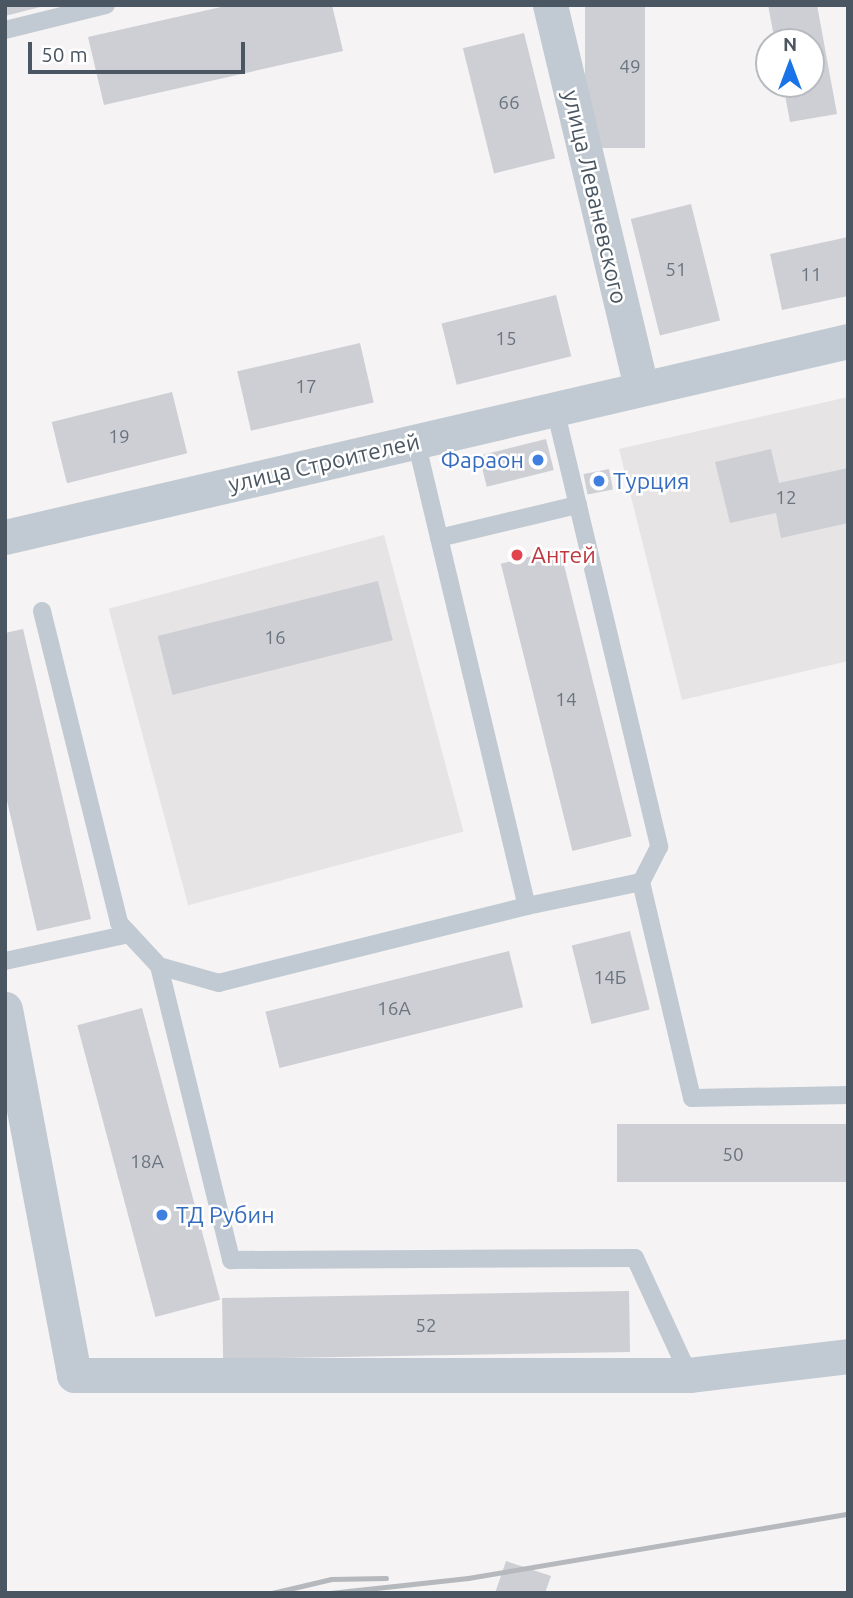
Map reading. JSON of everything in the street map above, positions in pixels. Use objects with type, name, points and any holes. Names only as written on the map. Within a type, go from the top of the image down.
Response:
[{"type":"street","name":"улица Леваневского","points":[[550,5],[641,388]]},
{"type":"street","name":"улица Строителей","points":[[5,537],[848,341]]},
{"type":"street","points":[[5,1009],[16,1120],[74,1375],[689,1375],[848,1356]]},
{"type":"lane","points":[[5,30],[106,5]]},
{"type":"lane","points":[[555,409],[659,847],[641,882],[692,1098],[848,1095]]},
{"type":"lane","points":[[416,441],[527,906]]},
{"type":"lane","points":[[439,538],[578,505]]},
{"type":"lane","points":[[42,611],[119,923],[159,966],[231,1260],[635,1258],[689,1375]]},
{"type":"lane","points":[[159,966],[219,983],[527,906],[641,882]]},
{"type":"lane","points":[[5,961],[129,934]]},
{"type":"shaded area","points":[[848,397],[848,661],[682,700],[619,449]]},
{"type":"shaded area","points":[[384,535],[463,832],[188,905],[109,609]]},
{"type":"building","points":[[5,5],[44,5],[44,6],[5,16]]},
{"type":"building","points":[[230,5],[332,5],[343,51],[104,105],[88,37]]},
{"type":"building","points":[[585,5],[645,5],[645,148],[585,148]]},
{"type":"building","points":[[768,5],[817,5],[821,28],[772,28]]},
{"type":"building","points":[[524,33],[555,158],[494,173],[463,48]]},
{"type":"building","points":[[825,49],[837,114],[790,122],[786,98],[825,98]]},
{"type":"building","points":[[691,204],[720,320],[660,335],[631,219]]},
{"type":"building","points":[[848,237],[848,296],[782,310],[770,254]]},
{"type":"building","points":[[556,295],[571,356],[457,385],[442,324]]},
{"type":"building","points":[[360,343],[374,402],[251,431],[237,371]]},
{"type":"building","points":[[172,392],[187,453],[67,483],[52,422]]},
{"type":"building","points":[[546,439],[554,470],[487,487],[479,456]]},
{"type":"building","points":[[771,449],[779,483],[848,468],[848,523],[781,538],[776,513],[730,523],[715,462]]},
{"type":"building","points":[[609,469],[613,490],[587,495],[583,474]]},
{"type":"building","points":[[560,549],[632,836],[572,851],[501,564]]},
{"type":"building","points":[[378,581],[393,640],[173,695],[158,636]]},
{"type":"building","points":[[23,629],[91,919],[37,931],[5,792],[5,633]]},
{"type":"building","points":[[630,931],[650,1010],[591,1024],[572,946]]},
{"type":"building","points":[[509,951],[523,1007],[279,1068],[265,1012]]},
{"type":"building","points":[[142,1008],[220,1300],[155,1317],[77,1025]]},
{"type":"building","points":[[617,1124],[848,1124],[848,1182],[617,1182]]},
{"type":"building","points":[[629,1291],[630,1352],[223,1359],[222,1298]]},
{"type":"building","points":[[506,1561],[551,1576],[545,1593],[495,1593]]},
{"type":"railway","points":[[330,1593],[468,1578],[848,1514]]},
{"type":"railway","points":[[272,1593],[331,1579],[386,1578]]},
{"type":"place","name":"Фараон","points":[[538,460]]},
{"type":"place","name":"Турция","points":[[599,481]]},
{"type":"place","name":"Антей","points":[[517,555]]},
{"type":"place","name":"ТД Рубин","points":[[162,1215]]}]
